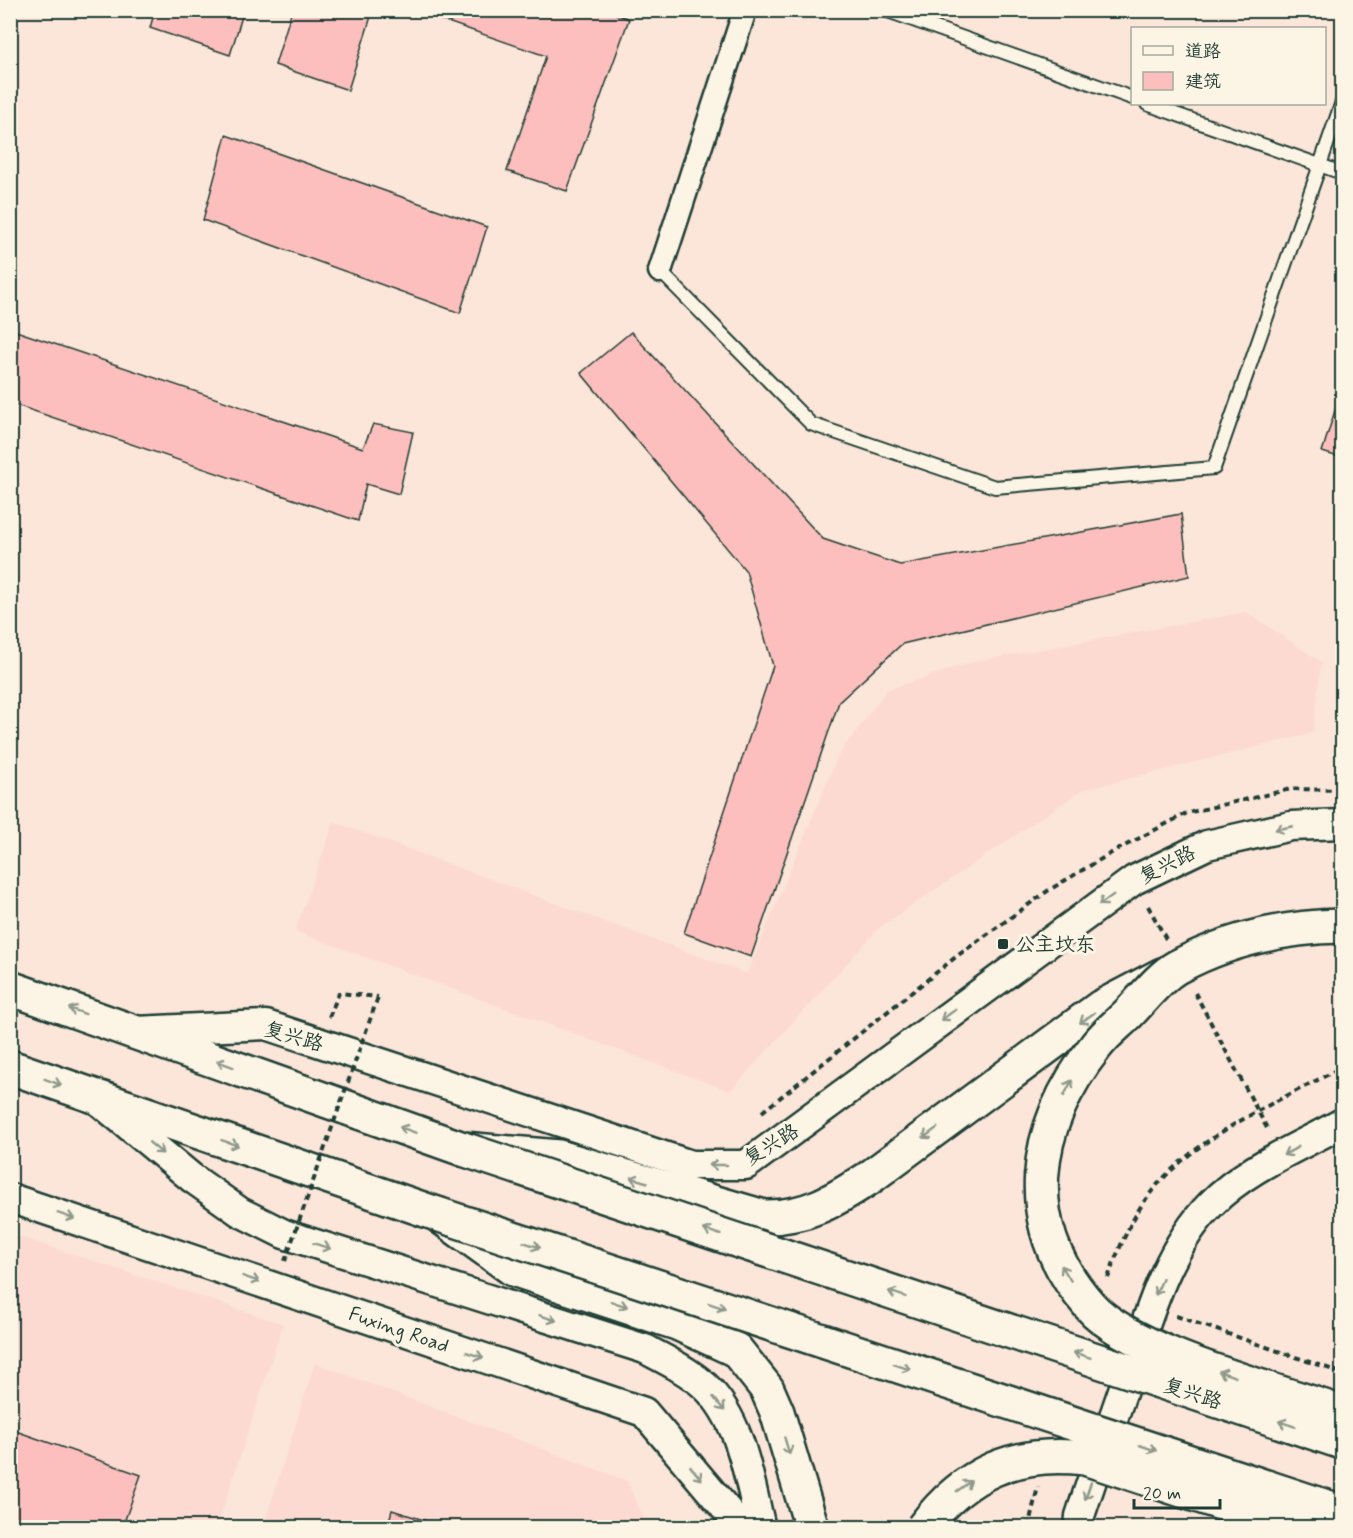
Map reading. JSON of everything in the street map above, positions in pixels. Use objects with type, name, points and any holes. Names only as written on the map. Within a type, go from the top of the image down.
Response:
[{"type":"highway","points":[[10,987],[463,1149],[559,1156],[764,1217],[783,1217],[806,1213],[832,1201],[869,1178],[1101,1007],[1241,939],[1309,927],[1342,926]]},
{"type":"highway","points":[[1179,968],[1097,1044],[1073,1078],[1055,1114],[1044,1147],[1041,1180],[1048,1239],[1066,1275],[1091,1307],[1122,1330],[1163,1351],[1342,1413]]},
{"type":"highway","points":[[10,1067],[436,1214],[1342,1512]]},
{"type":"highway","name":"复兴路","points":[[463,1149],[1342,1442]]},
{"type":"highway","points":[[436,1214],[513,1269],[676,1323],[736,1350],[753,1369],[770,1397],[812,1527]]},
{"type":"highway","points":[[923,1527],[938,1508],[976,1478],[1002,1465],[1025,1458],[1055,1455],[1085,1458],[1296,1527]]},
{"type":"street","points":[[660,271],[745,10]]},
{"type":"street","name":"复兴路","points":[[132,1031],[266,1025],[690,1165],[746,1165],[1134,880],[1207,844],[1291,826],[1342,824]]},
{"type":"street","points":[[95,1097],[202,1185],[240,1212],[284,1234],[645,1349],[679,1367],[706,1387],[726,1412],[740,1446],[761,1527]]},
{"type":"street","points":[[1079,1527],[1080,1516],[1155,1298],[1177,1248],[1211,1204],[1229,1189],[1342,1122]]},
{"type":"street","name":"Fuxing Road","points":[[10,1198],[644,1412],[742,1527]]},
{"type":"lane","points":[[885,10],[1131,98]]},
{"type":"lane","points":[[660,271],[811,424],[995,487],[1214,468],[1342,102]]},
{"type":"lane","points":[[1150,105],[1342,173]]},
{"type":"path","points":[[1154,918],[1258,1113]]},
{"type":"path","points":[[762,1112],[957,956]]},
{"type":"path","points":[[285,1261],[378,997],[339,993],[320,1043]]},
{"type":"path","points":[[1169,1326],[1173,1315],[1342,1373]]},
{"type":"shaded area","points":[[1246,612],[1321,662],[1313,733],[1082,790],[880,927],[730,1091],[295,931],[334,822],[747,974],[838,756],[887,690],[973,662]]},
{"type":"shaded area","points":[[11,1234],[283,1324],[217,1527],[11,1528]]},
{"type":"shaded area","points":[[315,1363],[627,1481],[647,1527],[263,1528]]},
{"type":"building","points":[[155,10],[244,10],[230,55],[150,28]]},
{"type":"building","points":[[292,10],[373,10],[348,90],[275,65]]},
{"type":"building","points":[[413,10],[606,10],[629,19],[567,191],[507,171],[546,56]]},
{"type":"building","points":[[226,135],[487,227],[460,313],[203,220]]},
{"type":"building","points":[[10,329],[363,448],[373,424],[413,432],[399,494],[366,484],[358,521],[10,403]]},
{"type":"building","points":[[631,332],[823,539],[900,565],[1181,514],[1189,576],[902,644],[839,702],[751,957],[684,933],[773,666],[746,571],[581,373]]},
{"type":"building","points":[[1342,388],[1342,458],[1322,452]]},
{"type":"building","points":[[10,1429],[141,1475],[122,1528],[10,1528]]},
{"type":"building","points":[[392,1510],[449,1528],[387,1528]]},
{"type":"place","name":"公主坟东","points":[[1003,944]]}]
